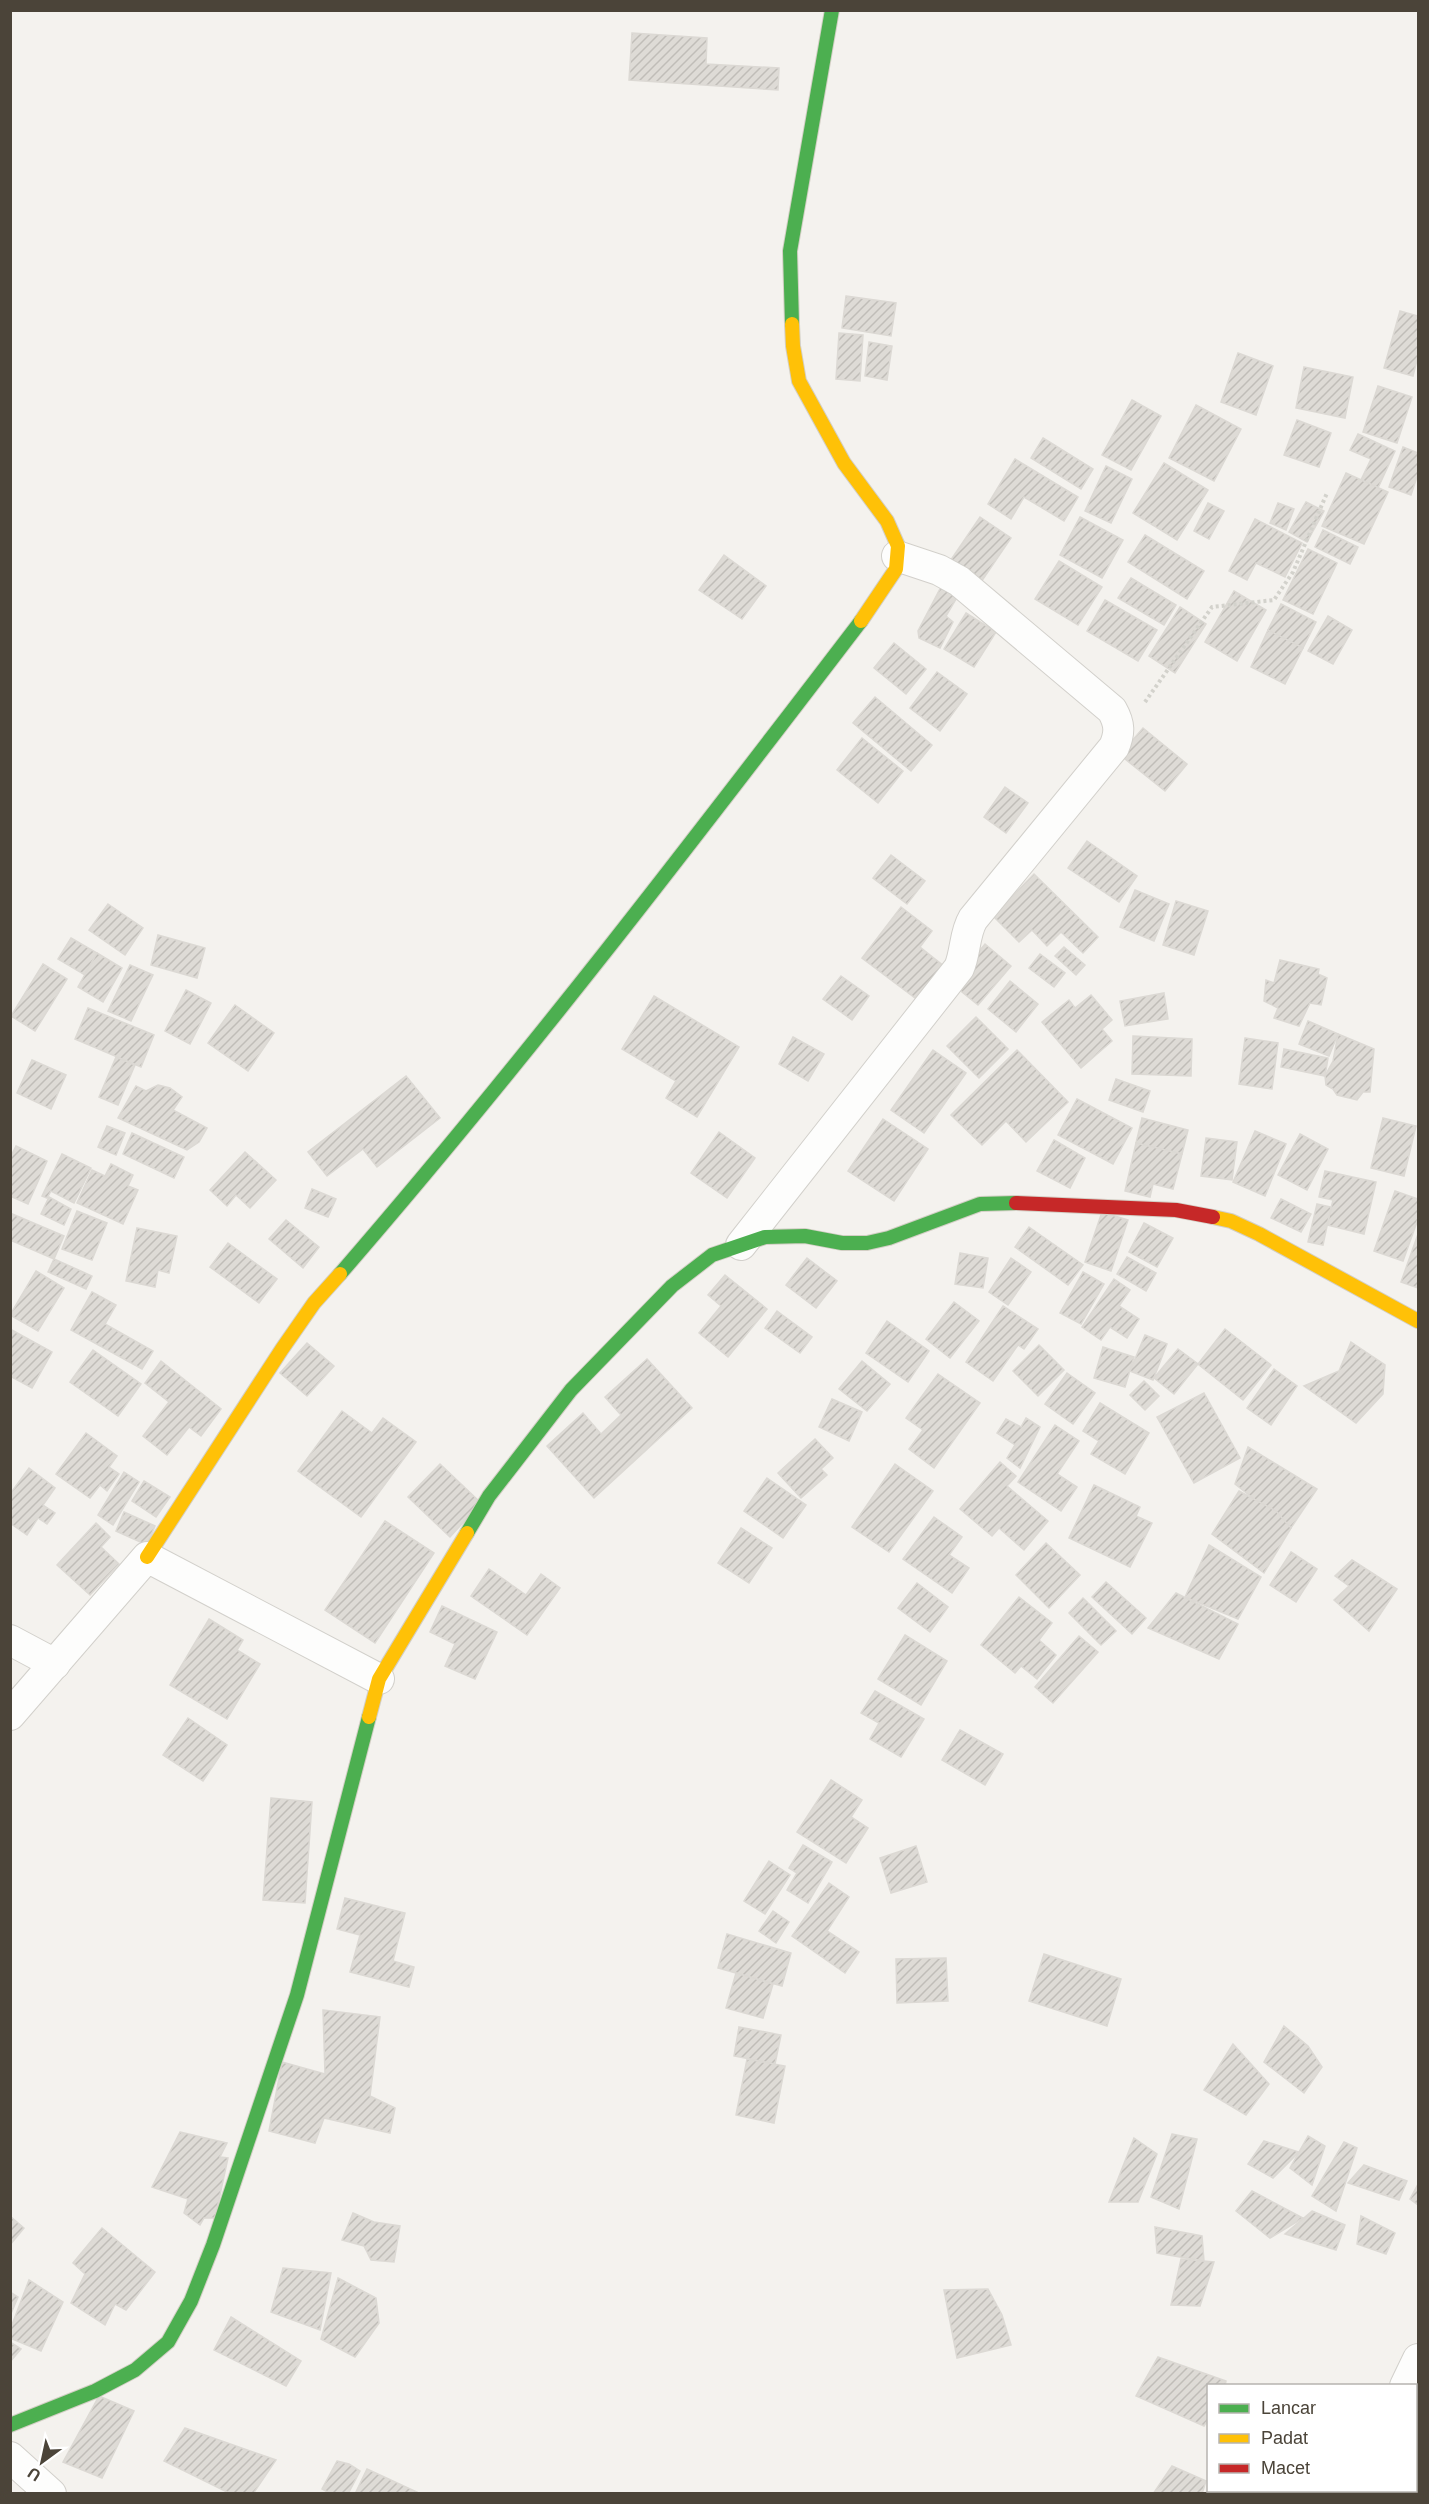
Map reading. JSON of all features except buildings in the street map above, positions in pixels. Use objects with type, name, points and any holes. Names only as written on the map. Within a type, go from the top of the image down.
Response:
[{"type":"street","points":[[10,1715],[147,1557],[282,1348],[314,1303],[428,1172],[673,867],[869,610],[896,569],[898,546],[887,521],[844,463],[799,381],[793,346],[790,251],[832,10]]},
{"type":"street","points":[[741,1245],[959,968],[965,952],[969,926],[973,919],[1114,747],[1119,735],[1118,721],[1112,710],[959,581],[939,570],[897,556]]},
{"type":"street","points":[[10,2425],[95,2391],[135,2370],[168,2342],[191,2301],[213,2245],[297,1995],[379,1679],[489,1496],[571,1390],[672,1286],[712,1255],[765,1237],[805,1236],[842,1243],[867,1243],[889,1238],[980,1204],[1003,1202],[1176,1210],[1232,1221],[1419,1321]]},
{"type":"street","points":[[147,1557],[379,1679]]},
{"type":"street","points":[[10,1640],[55,1664]]},
{"type":"street","points":[[1406,2384],[1419,2359]]},
{"type":"street","points":[[10,2457],[51,2493]]},
{"type":"path","points":[[1114,747],[1212,607],[1274,600],[1293,572],[1327,493]]},
{"type":"traffic: fast","points":[[792,324],[790,251],[832,10]]},
{"type":"traffic: fast","points":[[340,1274],[541,1033],[861,621]]},
{"type":"traffic: fast","points":[[467,1533],[489,1496],[571,1390],[672,1286],[712,1255],[765,1237],[805,1236],[842,1243],[867,1243],[889,1238],[980,1204],[1016,1203]]},
{"type":"traffic: fast","points":[[10,2425],[95,2391],[135,2370],[168,2342],[191,2301],[213,2245],[297,1995],[369,1717]]},
{"type":"traffic: slow","points":[[792,324],[799,381],[844,463],[887,521],[898,546],[896,569],[861,621]]},
{"type":"traffic: slow","points":[[1213,1217],[1231,1221],[1259,1234],[1418,1321]]},
{"type":"traffic: slow","points":[[147,1557],[282,1349],[314,1303],[340,1274]]},
{"type":"traffic: slow","points":[[369,1717],[379,1679],[467,1533]]},
{"type":"traffic: jam","points":[[1016,1203],[1176,1210],[1213,1217]]}]
